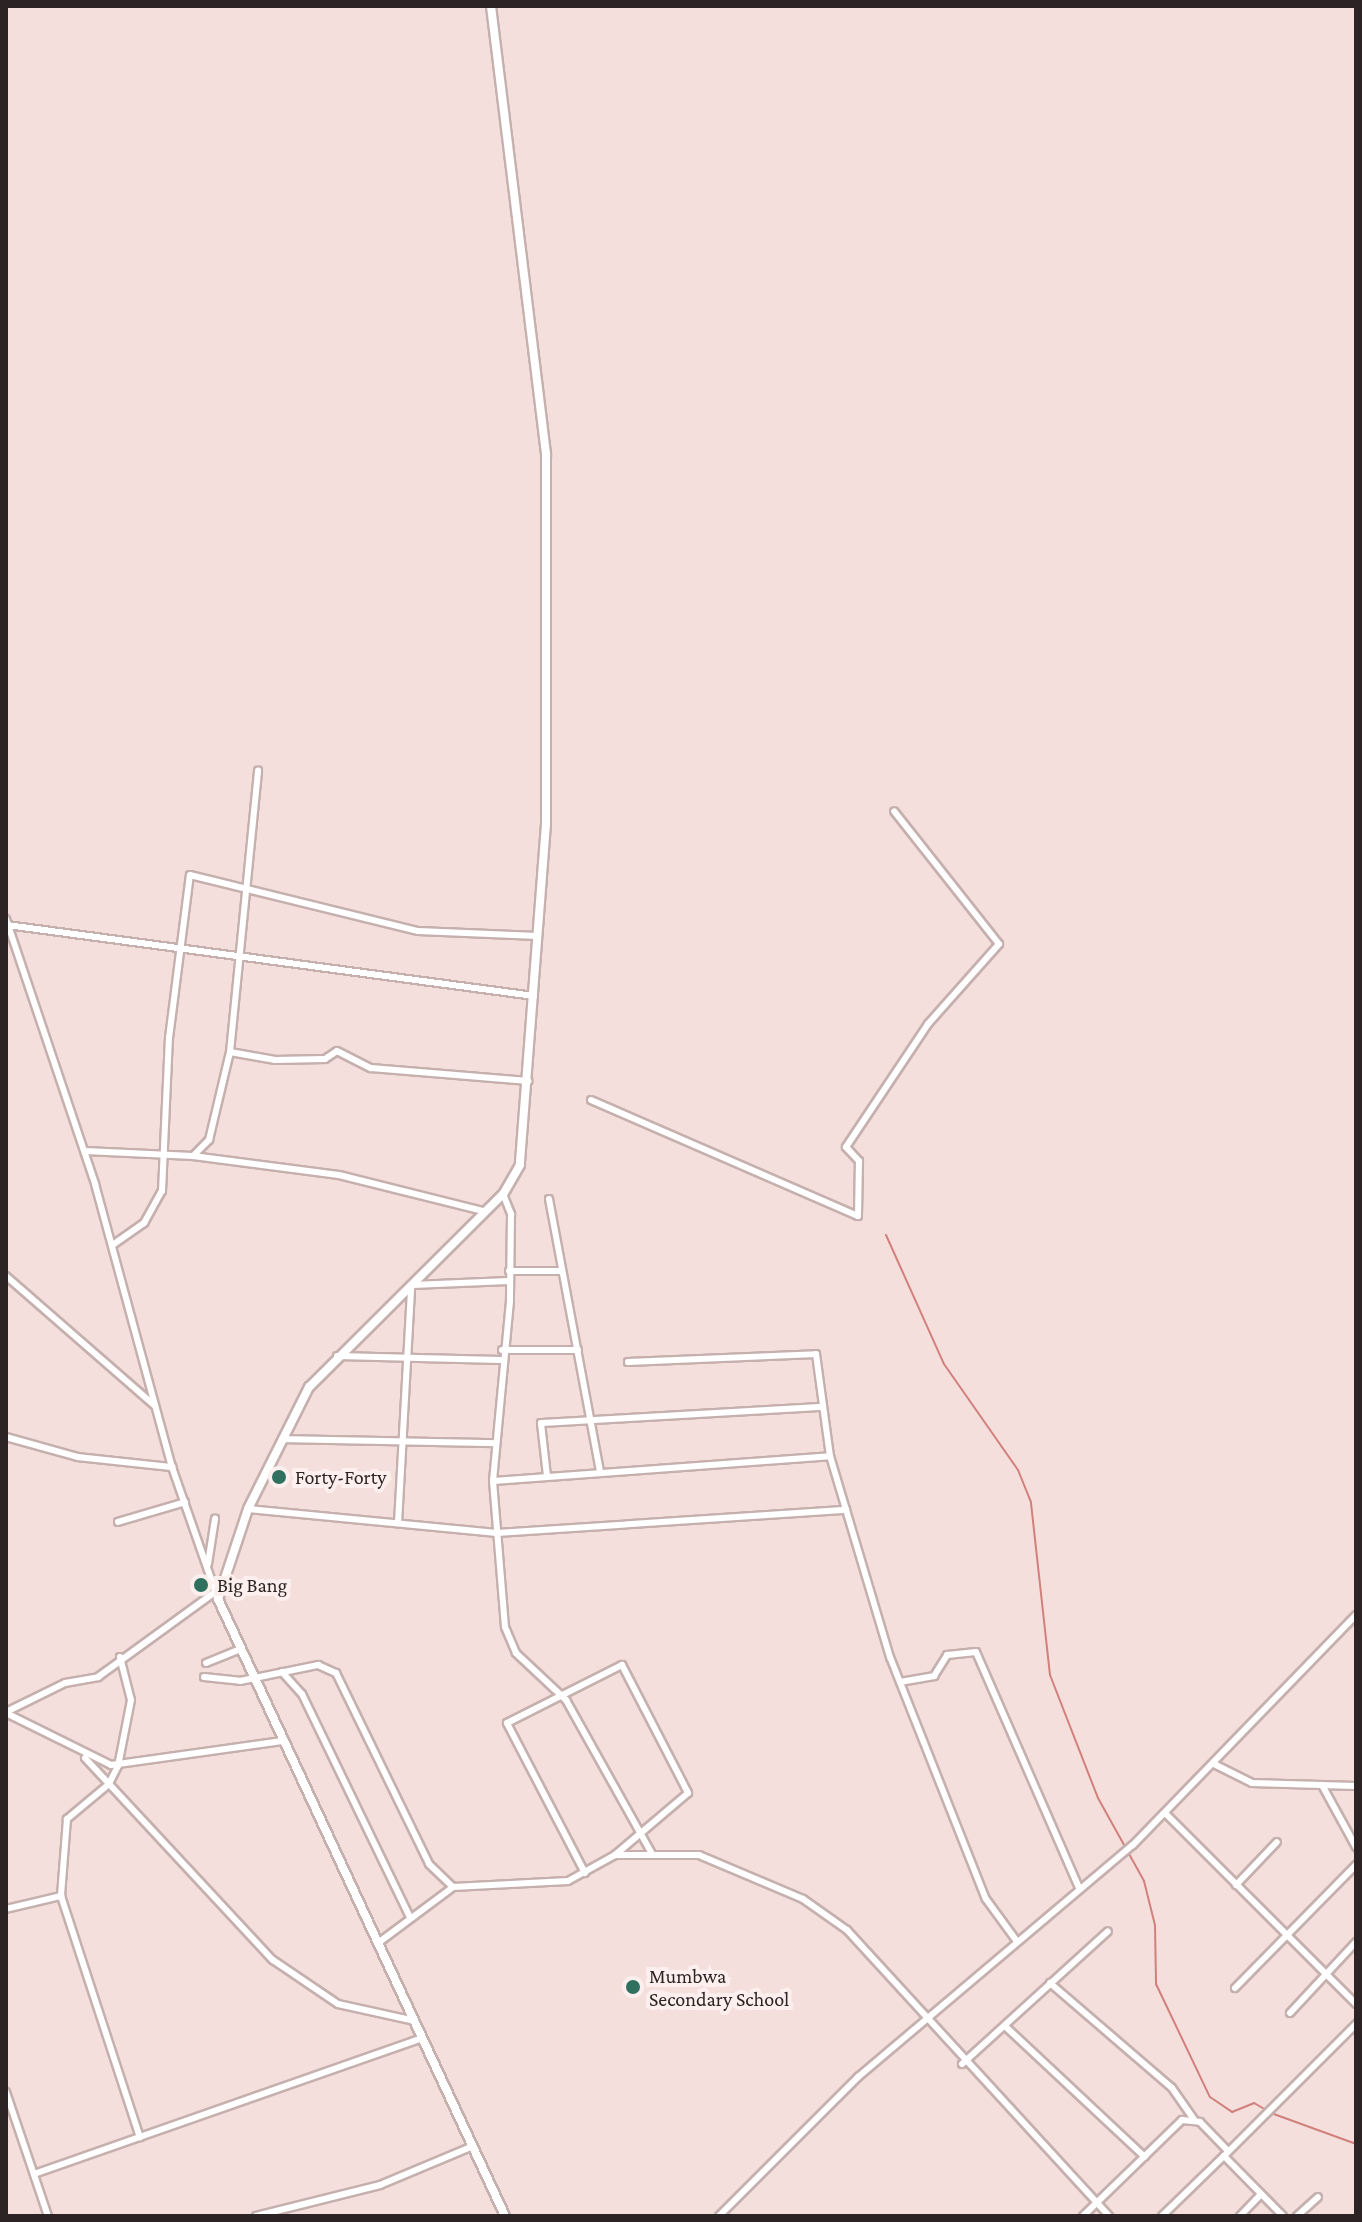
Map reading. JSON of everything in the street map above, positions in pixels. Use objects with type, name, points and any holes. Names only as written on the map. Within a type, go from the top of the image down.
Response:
[{"type":"street","points":[[6,1712],[65,1683],[98,1677],[120,1657],[217,1596],[248,1509],[309,1387],[336,1356],[503,1194],[520,1165],[546,824],[546,455],[491,6]]},
{"type":"street","points":[[193,1156],[219,1118],[230,1052],[243,883],[258,770]]},
{"type":"street","points":[[591,1100],[858,1216],[859,1161],[846,1147],[928,1024],[999,944],[894,811]]},
{"type":"street","points":[[114,1244],[154,1213],[162,1154],[178,948],[190,875],[243,883],[418,931],[538,936]]},
{"type":"street","points":[[505,2216],[217,1596],[172,1467],[114,1244],[85,1151],[15,956],[6,922],[178,948],[238,951],[534,996]]},
{"type":"street","points":[[6,955],[15,956]]},
{"type":"street","points":[[230,1052],[275,1060],[325,1059],[337,1051],[371,1068],[528,1081]]},
{"type":"street","points":[[85,1151],[193,1156],[339,1175],[483,1211]]},
{"type":"street","points":[[503,1194],[511,1214],[509,1281],[493,1481],[509,1643],[557,1694],[652,1854]]},
{"type":"street","points":[[549,1199],[593,1419],[600,1472]]},
{"type":"street","points":[[509,1271],[562,1271]]},
{"type":"street","points":[[6,1276],[154,1405]]},
{"type":"street","points":[[412,1283],[509,1281]]},
{"type":"street","points":[[398,1523],[412,1283]]},
{"type":"street","points":[[502,1350],[578,1350]]},
{"type":"street","points":[[628,1362],[812,1351],[830,1456],[900,1682],[986,1899],[1016,1940]]},
{"type":"street","points":[[336,1356],[501,1360]]},
{"type":"street","points":[[547,1476],[541,1423],[821,1407]]},
{"type":"street","points":[[6,1437],[78,1457],[172,1467]]},
{"type":"street","points":[[282,1439],[495,1443]]},
{"type":"street","points":[[493,1481],[830,1456]]},
{"type":"street","points":[[118,1522],[185,1502]]},
{"type":"street","points":[[248,1509],[285,1518],[398,1523],[497,1533],[846,1510]]},
{"type":"street","points":[[207,1567],[215,1519]]},
{"type":"street","points":[[719,2216],[924,2021],[1016,1940],[1133,1845],[1356,1615]]},
{"type":"street","points":[[206,1663],[240,1649]]},
{"type":"street","points":[[900,1682],[936,1675],[947,1655],[976,1652],[1079,1888]]},
{"type":"street","points":[[120,1657],[131,1700],[118,1766],[109,1784],[67,1819],[61,1896],[140,2137]]},
{"type":"street","points":[[378,1943],[453,1887],[554,1883],[585,1873],[615,1855],[639,1830],[688,1790],[630,1674],[618,1666],[557,1694],[507,1723],[585,1873]]},
{"type":"street","points":[[204,1677],[254,1678],[327,1667],[349,1688],[429,1864],[453,1887]]},
{"type":"street","points":[[282,1672],[302,1694],[410,1917]]},
{"type":"street","points":[[6,1712],[85,1758],[118,1766],[282,1741]]},
{"type":"street","points":[[85,1758],[245,1934],[306,1986],[338,2004],[415,2021]]},
{"type":"street","points":[[1214,1764],[1252,1783],[1356,1786]]},
{"type":"street","points":[[1322,1785],[1356,1847]]},
{"type":"street","points":[[1165,1813],[1356,2004]]},
{"type":"street","points":[[1236,1885],[1277,1842]]},
{"type":"street","points":[[615,1855],[695,1854],[803,1899],[911,1992],[924,2021],[962,2064],[1109,2216]]},
{"type":"street","points":[[1235,1988],[1356,1865]]},
{"type":"street","points":[[6,1909],[61,1896]]},
{"type":"street","points":[[962,2064],[1108,1931]]},
{"type":"street","points":[[1290,2013],[1356,1942]]},
{"type":"street","points":[[1050,1983],[1172,2088],[1194,2120],[1283,2216]]},
{"type":"street","points":[[1162,2216],[1356,2024]]},
{"type":"street","points":[[1006,2027],[1145,2157]]},
{"type":"street","points":[[34,2174],[423,2038]]},
{"type":"street","points":[[6,2092],[48,2216]]},
{"type":"street","points":[[1083,2216],[1178,2123],[1194,2120]]},
{"type":"street","points":[[256,2216],[380,2185],[471,2147]]},
{"type":"street","points":[[1240,2216],[1261,2194]]},
{"type":"street","points":[[1297,2216],[1318,2197]]},
{"type":"waterway","points":[[886,1235],[944,1364],[1018,1470],[1031,1503],[1050,1675],[1098,1798],[1144,1881],[1155,1925],[1156,1984],[1210,2097],[1232,2112],[1254,2103],[1266,2110]]},
{"type":"waterway","points":[[1271,2113],[1356,2144]]},
{"type":"place","name":"Forty-Forty","points":[[279,1477]]},
{"type":"place","name":"Big Bang","points":[[201,1585]]},
{"type":"place","name":"Mumbwa Secondary School","points":[[633,1987]]}]
